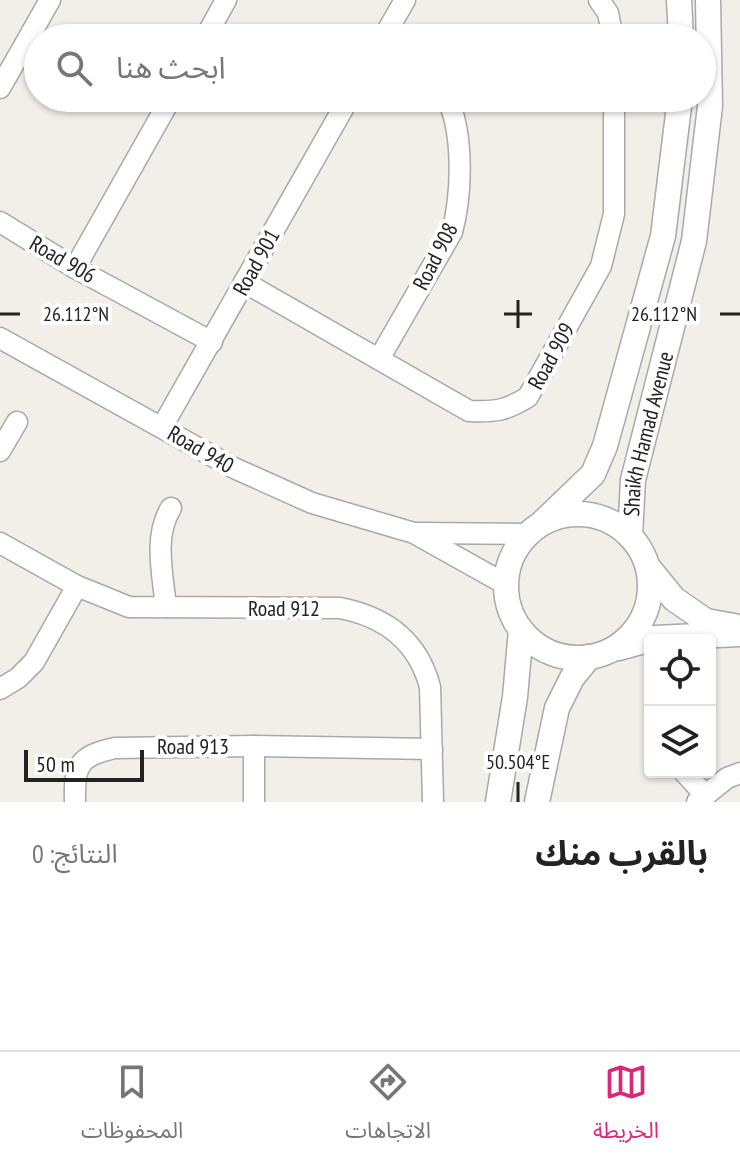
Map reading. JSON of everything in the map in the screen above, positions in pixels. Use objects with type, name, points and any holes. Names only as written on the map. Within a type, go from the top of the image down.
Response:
[{"type":"street","points":[[36,24],[50,0]]},
{"type":"street","points":[[213,24],[226,0]]},
{"type":"street","points":[[391,24],[405,0]]},
{"type":"street","points":[[599,0],[608,13],[610,24]]},
{"type":"street","points":[[679,0],[680,24]]},
{"type":"street","name":"Shaikh Hamad Avenue","points":[[708,0],[708,24]]},
{"type":"street","points":[[0,88],[24,46]]},
{"type":"street","points":[[75,268],[163,112]]},
{"type":"street","name":"Road 901","points":[[162,427],[341,112]]},
{"type":"street","name":"Road 908","points":[[379,359],[452,232],[459,185],[457,132],[452,112]]},
{"type":"street","name":"Road 909","points":[[244,282],[469,411],[492,412],[510,408],[528,397],[601,266],[614,214],[614,112]]},
{"type":"street","name":"Shaikh Hamad Avenue","points":[[535,528],[593,474],[605,446],[663,236],[678,112]]},
{"type":"street","name":"Shaikh Hamad Avenue","points":[[630,536],[633,480],[694,241],[709,112]]},
{"type":"street","name":"Road 906","points":[[0,222],[75,268],[212,342]]},
{"type":"street","name":"Road 940","points":[[0,338],[234,468],[312,503],[414,533],[505,584]]},
{"type":"street","points":[[0,451],[17,422]]},
{"type":"street","points":[[166,607],[161,540],[171,508]]},
{"type":"street","points":[[613,649],[632,634],[645,614],[651,591],[648,567],[641,550],[630,536],[611,522],[589,514],[565,514],[535,528],[516,548],[508,565],[505,584],[509,608],[521,630],[534,643],[551,653],[589,657],[655,638],[740,634]]},
{"type":"street","name":"Road 940","points":[[414,533],[535,528]]},
{"type":"street","name":"Road 912","points":[[0,543],[77,586],[129,607],[340,608],[358,611],[391,628],[414,649],[427,673],[433,802]]},
{"type":"street","points":[[648,567],[674,599],[706,621],[740,627]]},
{"type":"street","points":[[0,689],[18,678],[34,662],[77,586]]},
{"type":"street","points":[[498,802],[515,697],[521,630]]},
{"type":"street","points":[[537,802],[557,708],[572,678],[589,657]]},
{"type":"street","name":"Road 913","points":[[254,746],[254,802]]},
{"type":"street","name":"Road 913","points":[[75,802],[74,777],[78,766],[87,757],[115,748],[254,746],[432,749]]},
{"type":"street","points":[[688,778],[701,799],[727,778],[740,773]]}]
